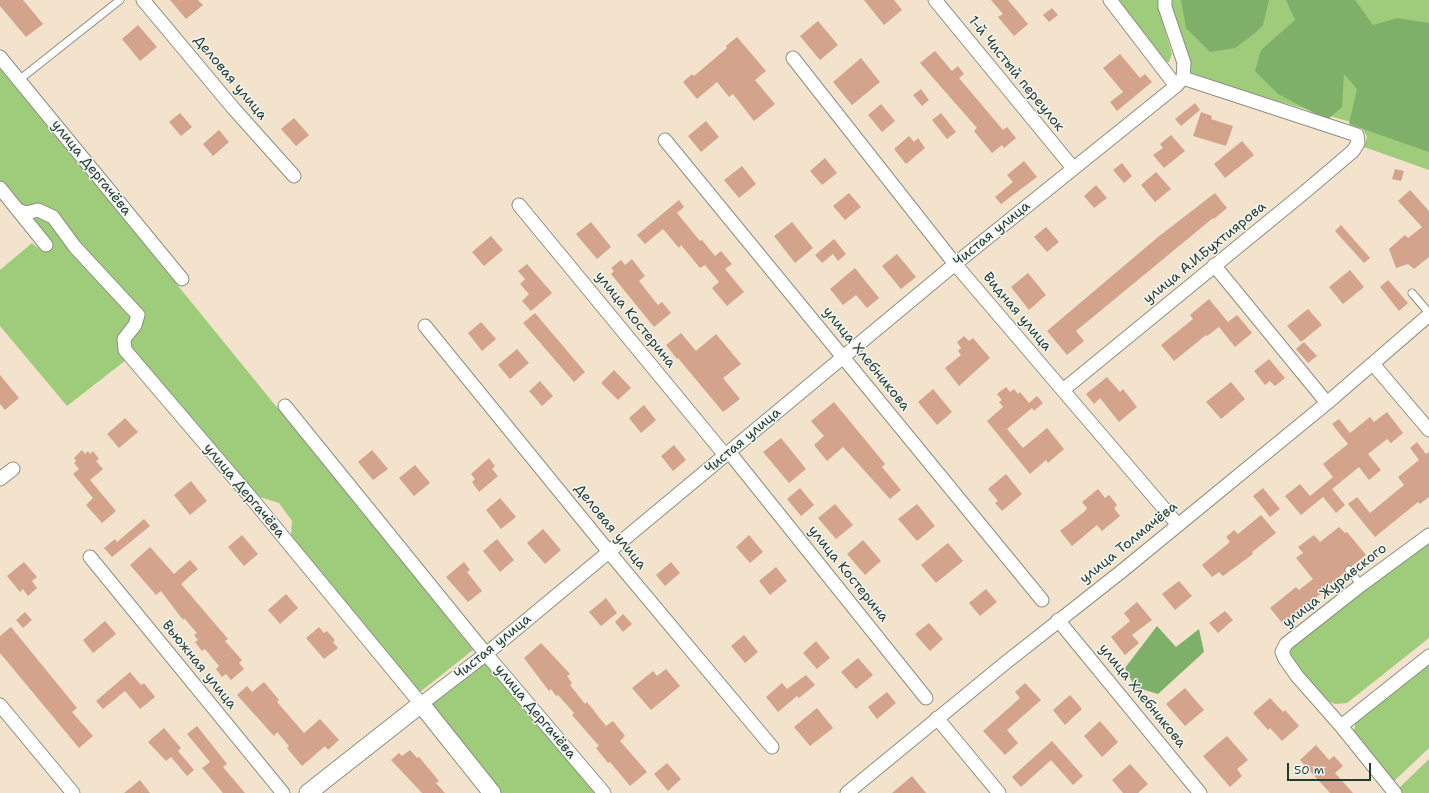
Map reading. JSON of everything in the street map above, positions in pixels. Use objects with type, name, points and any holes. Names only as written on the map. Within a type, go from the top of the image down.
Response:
[{"type":"street","name":"Деловая улица","points":[[143,0],[234,109],[294,176]]},
{"type":"street","name":"1-й Чистый переулок","points":[[935,0],[1073,168]]},
{"type":"street","points":[[1110,0],[1180,82]]},
{"type":"street","points":[[1165,0],[1165,7],[1184,63],[1180,82]]},
{"type":"street","name":"улица Дергачёва","points":[[0,57],[182,279]]},
{"type":"street","name":"Видная улица","points":[[793,58],[955,264],[1178,525]]},
{"type":"street","name":"Чистая улица","points":[[308,793],[486,654],[955,264],[1180,82]]},
{"type":"street","name":"улица А.И.Бухтиярова","points":[[1063,390],[1353,150],[1358,143],[1357,135],[1180,82]]},
{"type":"street","name":"улица Хлебникова","points":[[665,140],[1042,600]]},
{"type":"street","points":[[0,188],[46,245]]},
{"type":"street","name":"улица Костерина","points":[[520,205],[727,454],[926,698]]},
{"type":"street","name":"улица Дергачёва","points":[[18,210],[26,213],[38,210],[53,217],[75,247],[138,315],[135,325],[124,339],[125,350],[247,493],[421,704],[492,793]]},
{"type":"street","points":[[1214,265],[1327,403]]},
{"type":"street","name":"улица Толмачёва","points":[[847,793],[1058,620],[1178,525],[1327,403],[1429,314]]},
{"type":"street","name":"Деловая улица","points":[[426,326],[609,552],[772,747]]},
{"type":"street","points":[[1373,364],[1429,430]]},
{"type":"street","name":"улица Дергачёва","points":[[285,406],[486,654],[604,793]]},
{"type":"street","points":[[0,480],[13,469]]},
{"type":"street","name":"улица Журавского","points":[[1395,793],[1341,726],[1297,676],[1282,652],[1286,644],[1361,585],[1429,535]]},
{"type":"street","name":"Вьюжная улица","points":[[90,557],[283,793]]},
{"type":"street","name":"улица Хлебникова","points":[[1058,620],[1200,793]]},
{"type":"street","points":[[1341,726],[1429,656]]},
{"type":"street","points":[[0,705],[73,793]]},
{"type":"street","points":[[938,718],[1000,793]]},
{"type":"lane","points":[[19,80],[120,0]]},
{"type":"lane","points":[[1412,294],[1429,314]]},
{"type":"lane","points":[[1349,570],[1361,585]]},
{"type":"green space","points":[[1116,0],[1159,0],[1161,17],[1172,54],[1169,62],[1163,61]]},
{"type":"green space","points":[[1169,0],[1429,0],[1429,170],[1364,147],[1367,137],[1361,125],[1187,75]]},
{"type":"green space","points":[[1181,0],[1269,0],[1263,25],[1254,34],[1235,48],[1210,52],[1186,28]]},
{"type":"green space","points":[[1286,0],[1355,0],[1373,25],[1397,18],[1429,23],[1429,152],[1349,124],[1357,89],[1344,74],[1342,107],[1327,120],[1278,94],[1255,71],[1261,50],[1295,20]]},
{"type":"green space","points":[[0,67],[275,405],[287,417],[473,650],[420,692],[291,536],[292,521],[279,503],[260,497],[245,486],[135,353],[67,406],[0,326],[0,270],[32,243],[43,252],[52,243],[0,182]]},
{"type":"green space","points":[[1429,541],[1429,638],[1347,703],[1335,704],[1325,700],[1292,661],[1290,651],[1293,644]]},
{"type":"green space","points":[[1157,626],[1176,647],[1199,629],[1204,652],[1158,694],[1135,687],[1125,668]]},
{"type":"green space","points":[[1429,660],[1429,748],[1392,783],[1354,732],[1356,718]]},
{"type":"green space","points":[[485,661],[597,793],[501,793],[432,708],[430,701]]},
{"type":"green space","points":[[1429,759],[1429,793],[1401,793],[1398,789]]},
{"type":"building","points":[[0,0],[23,0],[43,24],[26,37],[0,6]]},
{"type":"building","points":[[170,0],[198,0],[203,5],[186,19]]},
{"type":"building","points":[[864,0],[894,0],[902,10],[884,25]]},
{"type":"building","points":[[991,0],[1008,0],[1028,24],[1014,36],[998,17],[1003,14]]},
{"type":"building","points":[[1052,8],[1058,15],[1049,22],[1043,15]]},
{"type":"building","points":[[818,21],[838,45],[820,60],[800,36]]},
{"type":"building","points":[[138,25],[157,47],[140,61],[122,39]]},
{"type":"building","points":[[737,37],[766,71],[755,80],[775,104],[754,121],[733,94],[729,97],[717,82],[697,99],[683,82],[692,74],[694,76],[727,48],[726,46]]},
{"type":"building","points":[[935,51],[952,71],[958,66],[964,74],[959,78],[1003,130],[1007,127],[1016,138],[1004,148],[1002,145],[992,153],[974,131],[977,128],[920,63]]},
{"type":"building","points":[[1120,54],[1140,78],[1145,74],[1152,82],[1117,111],[1110,102],[1123,92],[1103,68]]},
{"type":"building","points":[[861,58],[880,82],[852,105],[833,82]]},
{"type":"building","points":[[921,89],[929,100],[922,106],[913,95]]},
{"type":"building","points":[[1195,103],[1200,110],[1181,126],[1175,119]]},
{"type":"building","points":[[881,104],[895,121],[882,132],[868,115]]},
{"type":"building","points":[[1201,112],[1212,116],[1211,119],[1233,126],[1226,146],[1193,136]]},
{"type":"building","points":[[180,113],[192,127],[181,136],[169,122]]},
{"type":"building","points":[[941,113],[956,132],[947,139],[932,120]]},
{"type":"building","points":[[294,118],[309,135],[296,146],[281,129]]},
{"type":"building","points":[[706,121],[719,137],[701,152],[688,136]]},
{"type":"building","points":[[219,130],[229,142],[213,156],[203,144]]},
{"type":"building","points":[[1171,135],[1185,151],[1164,168],[1153,155],[1163,148],[1160,144]]},
{"type":"building","points":[[909,136],[914,142],[918,138],[925,148],[906,164],[894,149]]},
{"type":"building","points":[[1242,141],[1254,155],[1225,178],[1214,164]]},
{"type":"building","points":[[825,158],[837,173],[822,185],[810,171]]},
{"type":"building","points":[[1024,161],[1037,177],[1001,204],[995,197],[1013,182],[1007,175]]},
{"type":"building","points":[[1122,163],[1132,176],[1124,183],[1113,170]]},
{"type":"building","points":[[742,166],[756,184],[739,198],[724,180]]},
{"type":"building","points":[[1395,169],[1404,171],[1401,181],[1392,179]]},
{"type":"building","points":[[1156,172],[1171,189],[1155,202],[1141,185]]},
{"type":"building","points":[[1096,185],[1107,198],[1094,208],[1084,196]]},
{"type":"building","points":[[1410,190],[1429,211],[1429,257],[1414,269],[1408,264],[1396,268],[1389,249],[1405,235],[1408,238],[1422,227],[1398,201]]},
{"type":"building","points":[[849,193],[861,207],[845,220],[833,206]]},
{"type":"building","points":[[1215,193],[1227,208],[1076,331],[1084,341],[1067,355],[1047,331],[1158,237]]},
{"type":"building","points":[[679,200],[684,207],[677,213],[700,241],[702,240],[715,256],[721,251],[732,264],[725,269],[744,292],[727,306],[712,288],[719,282],[705,265],[700,268],[681,245],[679,248],[663,229],[645,244],[637,235]]},
{"type":"building","points":[[591,222],[611,247],[597,259],[576,234]]},
{"type":"building","points":[[792,222],[813,248],[795,263],[774,236]]},
{"type":"building","points":[[1341,225],[1370,258],[1364,263],[1335,231]]},
{"type":"building","points":[[1046,227],[1059,242],[1047,252],[1034,237]]},
{"type":"building","points":[[491,236],[503,250],[484,266],[472,252]]},
{"type":"building","points":[[834,239],[846,254],[838,261],[833,254],[822,263],[815,255]]},
{"type":"building","points":[[897,254],[916,277],[901,289],[882,266]]},
{"type":"building","points":[[632,259],[645,276],[639,281],[658,305],[662,302],[671,313],[654,327],[611,274],[614,271],[611,268],[621,260],[625,265]]},
{"type":"building","points":[[527,264],[552,293],[531,311],[522,301],[529,294],[520,284],[525,279],[518,271]]},
{"type":"building","points":[[855,268],[879,298],[867,308],[856,295],[843,305],[830,289]]},
{"type":"building","points":[[1350,270],[1364,287],[1343,304],[1329,287]]},
{"type":"building","points":[[1028,273],[1046,295],[1029,310],[1011,287]]},
{"type":"building","points":[[1388,280],[1408,303],[1399,311],[1380,287]]},
{"type":"building","points":[[1209,299],[1228,322],[1237,315],[1252,333],[1235,347],[1219,327],[1207,336],[1206,335],[1174,361],[1161,345],[1193,319],[1190,315]]},
{"type":"building","points":[[1308,309],[1322,325],[1301,342],[1287,326]]},
{"type":"building","points":[[535,313],[585,372],[574,382],[523,323]]},
{"type":"building","points":[[481,322],[496,339],[482,351],[468,333]]},
{"type":"building","points":[[681,333],[696,351],[716,334],[741,364],[723,378],[740,399],[723,412],[666,345]]},
{"type":"building","points":[[964,336],[969,341],[973,338],[990,358],[959,386],[945,368],[961,355],[958,351],[961,348],[957,342]]},
{"type":"building","points":[[1304,342],[1317,356],[1308,363],[1296,349]]},
{"type":"building","points":[[517,349],[529,363],[510,379],[498,365]]},
{"type":"building","points":[[1269,359],[1285,378],[1275,386],[1270,381],[1265,385],[1254,371]]},
{"type":"building","points":[[614,370],[631,388],[618,400],[601,383]]},
{"type":"building","points":[[0,375],[19,398],[5,410],[0,404]]},
{"type":"building","points":[[1107,377],[1120,392],[1123,389],[1137,407],[1119,422],[1100,398],[1094,404],[1086,394]]},
{"type":"building","points":[[540,381],[553,396],[542,406],[529,391]]},
{"type":"building","points":[[1231,382],[1245,399],[1221,419],[1206,402]]},
{"type":"building","points":[[1006,387],[1010,392],[1014,389],[1018,394],[1020,392],[1029,403],[1037,396],[1043,403],[1034,411],[1032,408],[1007,429],[1023,448],[1047,428],[1064,449],[1048,463],[1046,460],[1030,474],[987,421],[1003,407],[999,402],[1002,400],[997,394]]},
{"type":"building","points":[[933,389],[952,412],[937,425],[918,402]]},
{"type":"building","points":[[834,402],[885,464],[882,467],[901,490],[890,499],[843,447],[827,461],[814,445],[824,436],[811,421]]},
{"type":"building","points":[[644,405],[656,420],[641,433],[629,418]]},
{"type":"building","points":[[1387,412],[1403,433],[1391,443],[1387,439],[1368,454],[1381,470],[1369,480],[1359,467],[1332,489],[1345,505],[1336,513],[1323,497],[1301,515],[1285,496],[1300,484],[1310,496],[1333,477],[1323,464],[1348,444],[1332,424],[1339,419],[1350,433],[1370,417],[1374,422]]},
{"type":"building","points":[[125,418],[138,432],[119,448],[107,434]]},
{"type":"building","points":[[781,438],[806,469],[789,483],[763,452]]},
{"type":"building","points":[[1417,442],[1426,454],[1429,452],[1429,497],[1420,504],[1418,502],[1375,537],[1348,504],[1357,497],[1370,513],[1404,485],[1398,477],[1419,460],[1410,448]]},
{"type":"building","points":[[674,445],[686,460],[673,471],[661,456]]},
{"type":"building","points":[[82,450],[85,454],[88,451],[90,454],[93,451],[99,459],[96,461],[103,469],[90,480],[116,511],[102,523],[86,505],[93,498],[73,474],[79,469],[74,463],[76,461],[74,458]]},
{"type":"building","points":[[372,450],[388,469],[373,480],[358,462]]},
{"type":"building","points":[[489,458],[495,466],[492,469],[498,476],[479,492],[472,482],[475,479],[471,474]]},
{"type":"building","points":[[415,465],[430,483],[414,496],[399,478]]},
{"type":"building","points":[[1006,474],[1022,494],[1002,511],[995,503],[998,501],[988,489]]},
{"type":"building","points":[[191,481],[207,501],[190,515],[174,495]]},
{"type":"building","points":[[800,488],[814,505],[801,516],[787,499]]},
{"type":"building","points":[[1263,488],[1280,509],[1270,517],[1253,496]]},
{"type":"building","points":[[1098,489],[1105,498],[1109,495],[1117,505],[1114,508],[1120,516],[1102,531],[1097,525],[1072,546],[1060,531],[1085,511],[1087,508],[1082,502]]},
{"type":"building","points":[[500,498],[516,517],[501,529],[486,510]]},
{"type":"building","points":[[835,504],[853,525],[836,539],[818,518]]},
{"type":"building","points":[[917,504],[935,526],[917,541],[898,519]]},
{"type":"building","points":[[1261,515],[1276,533],[1252,552],[1253,554],[1223,576],[1219,572],[1212,577],[1202,565],[1230,542],[1226,537],[1234,530],[1238,534]]},
{"type":"building","points":[[144,519],[150,526],[112,557],[104,548],[115,539],[117,542]]},
{"type":"building","points":[[1339,527],[1345,533],[1347,532],[1366,555],[1352,566],[1346,566],[1345,572],[1328,586],[1329,587],[1283,624],[1270,608],[1296,587],[1299,590],[1313,579],[1296,558],[1303,553],[1298,547],[1314,535],[1320,542]]},
{"type":"building","points":[[543,529],[561,550],[545,564],[527,543]]},
{"type":"building","points":[[242,535],[258,554],[244,566],[228,547]]},
{"type":"building","points":[[749,535],[763,552],[750,563],[736,547]]},
{"type":"building","points":[[497,539],[514,560],[500,572],[483,551]]},
{"type":"building","points":[[863,540],[881,561],[865,575],[847,554]]},
{"type":"building","points":[[948,543],[963,561],[936,583],[921,565]]},
{"type":"building","points":[[150,547],[174,574],[190,560],[198,569],[181,584],[228,639],[225,641],[242,660],[239,663],[244,669],[231,680],[226,674],[222,677],[216,669],[219,666],[205,649],[202,651],[195,642],[198,640],[194,635],[197,633],[184,618],[183,620],[161,591],[156,595],[130,565]]},
{"type":"building","points":[[24,562],[37,577],[32,581],[37,588],[28,596],[23,589],[20,592],[7,576]]},
{"type":"building","points":[[464,562],[470,570],[467,572],[482,591],[468,602],[446,577]]},
{"type":"building","points":[[671,562],[680,573],[665,586],[656,575]]},
{"type":"building","points":[[776,567],[787,581],[770,595],[759,581]]},
{"type":"building","points":[[1179,581],[1192,596],[1175,610],[1162,594]]},
{"type":"building","points":[[986,589],[997,602],[980,616],[969,603]]},
{"type":"building","points":[[286,594],[298,608],[280,624],[268,610]]},
{"type":"building","points":[[606,598],[617,613],[601,626],[589,612]]},
{"type":"building","points":[[1137,602],[1152,620],[1132,635],[1139,643],[1125,655],[1111,637],[1130,621],[1124,613]]},
{"type":"building","points":[[1225,611],[1233,620],[1218,633],[1209,623]]},
{"type":"building","points":[[25,612],[32,620],[23,628],[16,620]]},
{"type":"building","points":[[623,614],[632,624],[623,632],[615,622]]},
{"type":"building","points":[[105,621],[116,634],[93,653],[83,640]]},
{"type":"building","points":[[929,623],[943,639],[930,651],[915,634]]},
{"type":"building","points":[[11,627],[77,708],[72,712],[93,736],[79,748],[0,653],[0,636]]},
{"type":"building","points":[[319,627],[324,633],[327,631],[335,640],[333,642],[338,648],[324,659],[306,638]]},
{"type":"building","points":[[744,635],[758,652],[745,663],[731,646]]},
{"type":"building","points":[[816,641],[830,658],[817,669],[803,653]]},
{"type":"building","points":[[541,643],[570,674],[567,676],[572,683],[570,685],[585,704],[587,702],[606,726],[613,721],[625,736],[620,741],[647,772],[630,786],[596,748],[599,746],[572,715],[574,713],[558,695],[556,696],[551,689],[549,691],[524,658]]},
{"type":"building","points":[[858,658],[873,675],[856,689],[841,672]]},
{"type":"building","points":[[666,669],[680,686],[651,710],[632,688],[653,671],[657,676]]},
{"type":"building","points":[[130,672],[141,685],[144,683],[155,697],[140,709],[125,691],[103,709],[96,701]]},
{"type":"building","points":[[806,675],[815,685],[799,698],[797,696],[778,712],[766,697],[782,683],[787,689]]},
{"type":"building","points":[[264,682],[279,700],[277,702],[304,733],[320,719],[339,740],[328,750],[325,746],[302,766],[287,748],[289,746],[277,732],[274,736],[237,695],[247,686],[252,692]]},
{"type":"building","points":[[1025,683],[1041,700],[1007,730],[1018,743],[1005,755],[983,731],[1020,698],[1015,692]]},
{"type":"building","points":[[1185,688],[1204,710],[1185,726],[1166,704]]},
{"type":"building","points":[[887,692],[896,703],[877,719],[868,707]]},
{"type":"building","points":[[1070,695],[1082,709],[1065,725],[1053,710]]},
{"type":"building","points":[[1270,698],[1283,712],[1285,710],[1299,726],[1282,741],[1270,728],[1268,730],[1253,713]]},
{"type":"building","points":[[817,708],[833,728],[810,746],[794,727]]},
{"type":"building","points":[[1100,721],[1118,742],[1102,757],[1084,736]]},
{"type":"building","points":[[197,726],[227,764],[223,767],[245,793],[223,793],[202,768],[210,762],[187,734]]},
{"type":"building","points":[[164,728],[181,748],[178,751],[194,770],[187,776],[171,757],[166,761],[148,742]]},
{"type":"building","points":[[1227,736],[1248,760],[1237,769],[1242,776],[1230,787],[1203,756]]},
{"type":"building","points":[[1052,741],[1083,776],[1073,785],[1051,760],[1021,787],[1012,777]]},
{"type":"building","points":[[1316,745],[1329,760],[1334,756],[1343,766],[1335,773],[1353,793],[1330,793],[1300,760]]},
{"type":"building","points":[[410,750],[417,758],[419,757],[439,781],[436,783],[445,793],[422,793],[391,760],[399,753],[402,756]]},
{"type":"building","points":[[667,763],[681,779],[668,791],[654,774]]},
{"type":"building","points":[[1130,764],[1148,784],[1138,793],[1123,793],[1112,780]]},
{"type":"building","points":[[912,776],[926,793],[892,793]]},
{"type":"building","points":[[140,780],[150,793],[124,793]]}]
